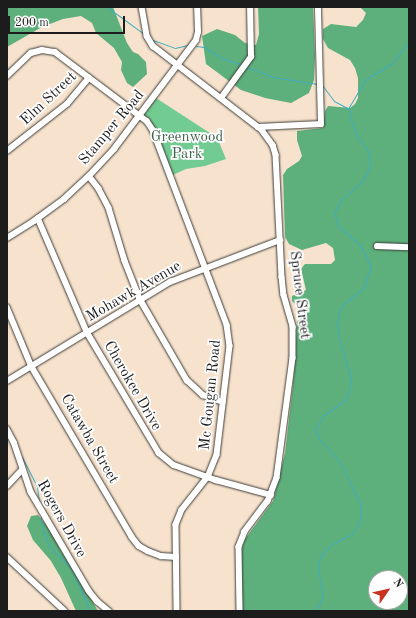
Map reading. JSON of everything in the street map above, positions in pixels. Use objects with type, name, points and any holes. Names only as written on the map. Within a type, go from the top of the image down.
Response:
[{"type":"street","name":"Spruce Street","points":[[142,7],[149,41],[258,127],[269,138],[276,155],[283,288],[293,327],[293,350],[279,467],[271,495],[264,508],[245,532],[240,542],[240,611]]},
{"type":"street","name":"Stamper Road","points":[[7,238],[64,199],[89,176],[114,149],[197,38],[197,7]]},
{"type":"street","points":[[221,98],[251,58],[250,7]]},
{"type":"street","points":[[258,127],[321,124],[318,7]]},
{"type":"street","name":"Mc Gougan Road","points":[[7,76],[31,53],[49,50],[55,52],[140,116],[153,130],[227,325],[230,338],[217,455],[208,478],[182,510],[177,520],[175,530],[177,611]]},
{"type":"street","name":"Elm Street","points":[[7,151],[66,104],[89,78]]},
{"type":"street","points":[[89,176],[108,208],[125,261],[140,299],[191,385],[203,395],[223,402]]},
{"type":"street","name":"Cherokee Drive","points":[[38,218],[87,332],[159,454],[174,465],[208,478],[271,495]]},
{"type":"street","name":"Mohawk Avenue","points":[[7,381],[170,282],[280,240]]},
{"type":"street","points":[[377,246],[409,246]]},
{"type":"street","name":"Catawba Street","points":[[7,307],[32,367],[136,542],[153,554],[176,557]]},
{"type":"street","name":"Rogers Drive","points":[[7,430],[14,442],[22,470],[31,492],[89,591],[97,602],[109,611]]},
{"type":"street","points":[[7,486],[22,470]]},
{"type":"street","points":[[7,558],[65,611]]},
{"type":"green space","points":[[7,7],[113,7],[127,43],[133,52],[138,54],[146,62],[147,74],[133,87],[127,83],[121,70],[122,62],[114,48],[96,33],[92,23],[81,16],[63,19],[42,27],[7,47]]},
{"type":"green space","points":[[258,7],[313,7],[315,56],[314,80],[309,93],[291,103],[265,98],[241,90],[206,64],[202,36],[217,29],[235,35],[245,43],[256,45],[259,34]]},
{"type":"green space","points":[[360,7],[409,7],[409,611],[243,611],[240,554],[245,539],[273,501],[285,453],[293,385],[297,322],[306,312],[301,305],[292,301],[292,296],[306,290],[301,269],[305,264],[331,264],[335,260],[333,248],[326,243],[302,250],[289,244],[285,237],[283,175],[287,169],[299,161],[302,156],[297,140],[297,131],[323,128],[325,111],[328,106],[350,108],[355,104],[358,98],[358,78],[355,68],[350,60],[328,48],[323,39],[323,29],[331,24],[356,27],[363,20],[366,13]]},
{"type":"green space","name":"Greenwood Park","points":[[156,98],[213,135],[218,140],[226,159],[205,166],[186,169],[173,175],[155,129],[144,115]]},
{"type":"green space","points":[[38,515],[50,530],[98,611],[76,611],[61,578],[51,561],[33,540],[27,526],[31,516]]},
{"type":"waterway","points":[[107,7],[144,34]]},
{"type":"waterway","points":[[153,40],[175,48],[188,45]]},
{"type":"waterway","points":[[313,611],[320,603],[323,594],[318,571],[318,563],[321,555],[334,543],[352,534],[359,524],[361,513],[361,505],[340,462],[319,439],[315,429],[323,416],[344,401],[349,391],[351,379],[339,338],[337,323],[340,308],[363,288],[371,267],[361,246],[339,227],[334,213],[341,200],[362,181],[370,167],[369,152],[357,136],[350,118],[349,107],[365,80],[392,63],[409,42]]},
{"type":"waterway","points":[[196,46],[204,47],[221,58],[242,65]]},
{"type":"waterway","points":[[247,67],[273,77],[317,84]]},
{"type":"waterway","points":[[322,85],[334,101],[349,109]]},
{"type":"waterway","points":[[7,435],[11,442]]},
{"type":"waterway","points":[[22,457],[37,487],[39,502]]},
{"type":"waterway","points":[[41,513],[41,523],[49,546],[72,569],[90,611]]}]
